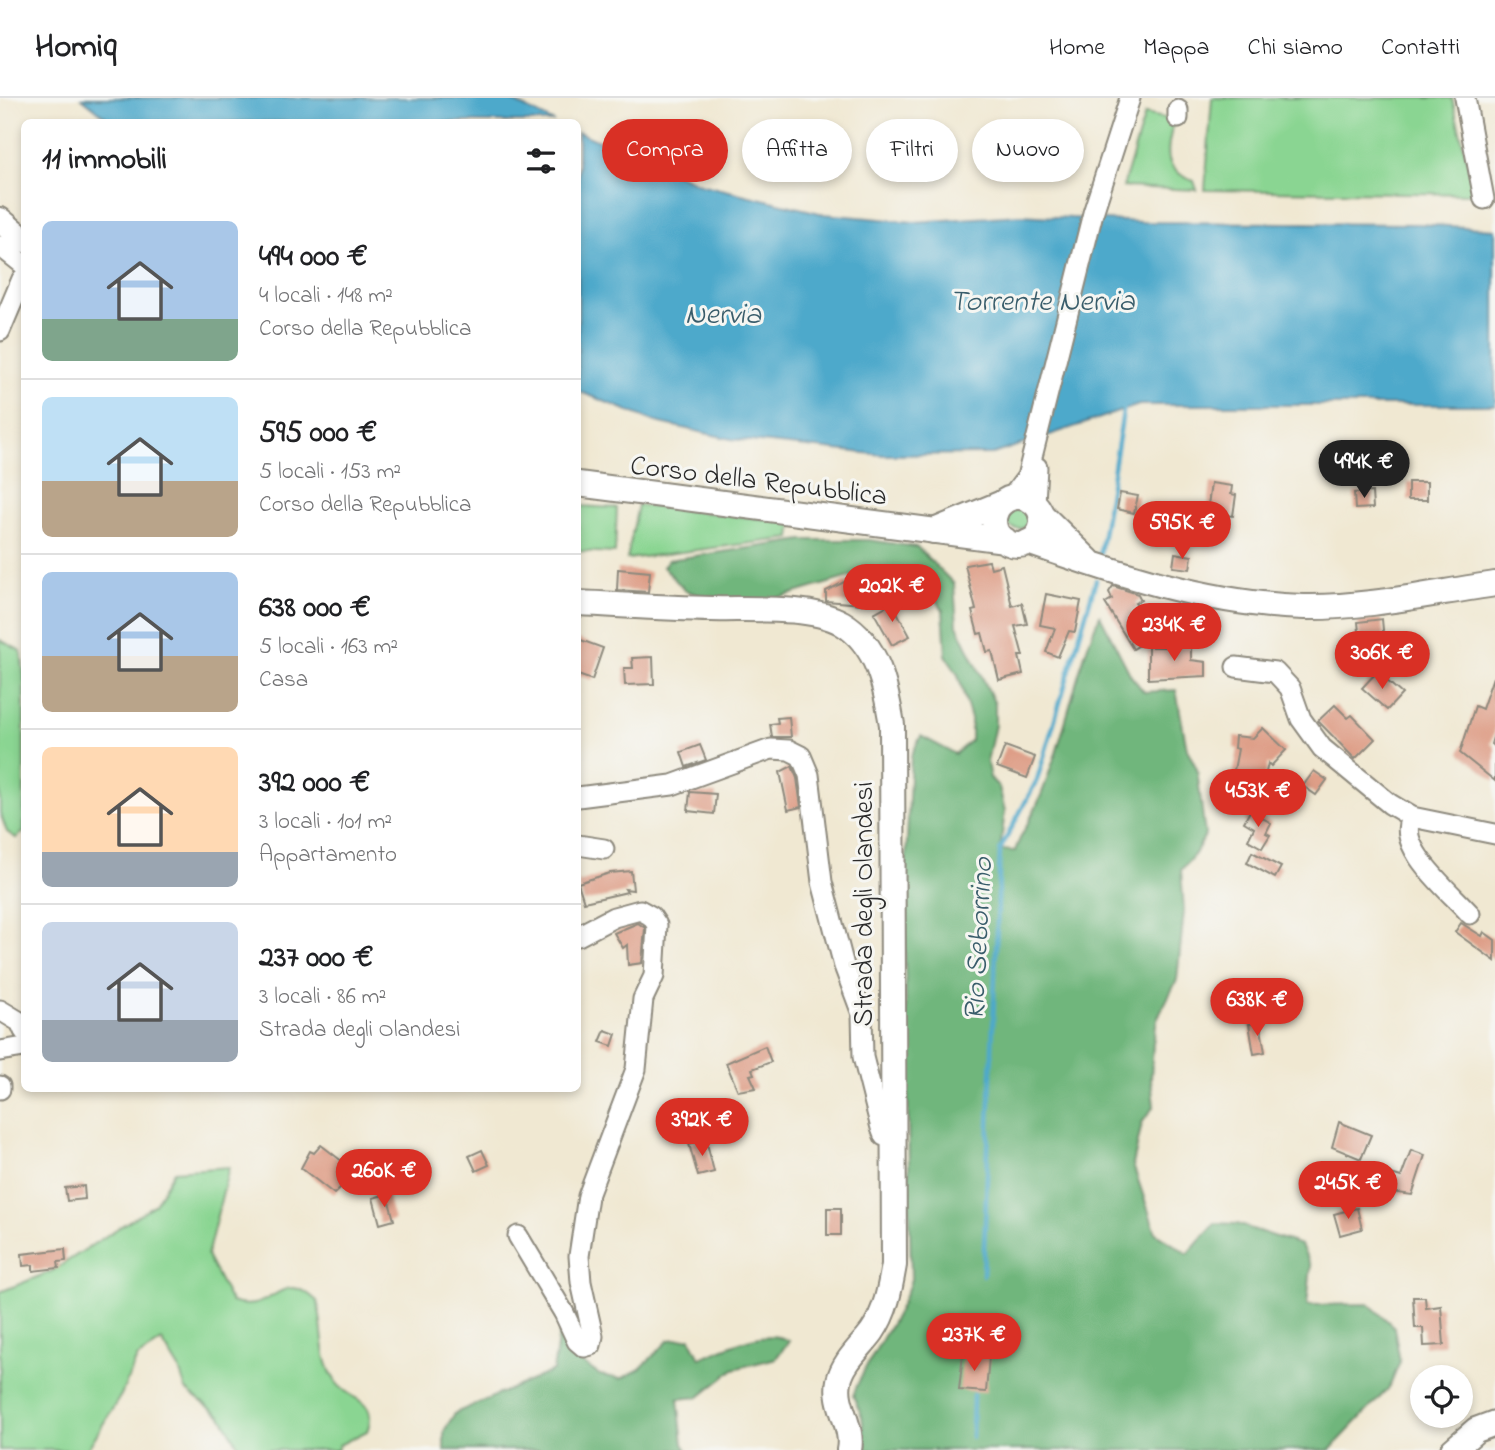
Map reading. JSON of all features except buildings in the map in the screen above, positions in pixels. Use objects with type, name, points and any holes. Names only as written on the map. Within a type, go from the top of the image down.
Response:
[{"type":"main road","points":[[0,220],[21,238]]},
{"type":"main road","name":"Corso della Repubblica","points":[[581,484],[1016,541],[1219,599],[1304,607],[1353,605],[1495,584]]},
{"type":"main road","name":"Corso della Repubblica","points":[[933,531],[1025,496],[1093,565]]},
{"type":"main road","points":[[1025,496],[1038,534],[1016,541],[994,522],[1025,496]]},
{"type":"main road","name":"Strada degli Olandesi","points":[[581,603],[804,612],[841,622],[858,635],[874,658],[886,690],[892,725],[890,875],[894,1265],[889,1296],[874,1329],[842,1371],[838,1384],[838,1397],[851,1441],[849,1450]]},
{"type":"main road","points":[[1453,1450],[1476,1430],[1495,1423]]},
{"type":"street","points":[[1025,496],[1101,194],[1130,98]]},
{"type":"street","points":[[1465,98],[1484,199]]},
{"type":"street","points":[[0,246],[21,263]]},
{"type":"street","points":[[0,331],[21,281]]},
{"type":"street","points":[[1236,667],[1275,672],[1290,688],[1301,719],[1322,748],[1390,804],[1412,817],[1495,834]]},
{"type":"street","points":[[581,797],[672,785],[771,749],[789,750],[801,756],[809,775],[822,882],[844,966],[862,1014],[863,1057],[884,1136],[894,1138]]},
{"type":"street","points":[[1412,817],[1407,824],[1409,844],[1471,914]]},
{"type":"street","points":[[581,845],[604,849]]},
{"type":"street","points":[[518,1236],[564,1313],[577,1341],[584,1347],[590,1345],[593,1336],[581,1282],[579,1256],[588,1196],[636,1069],[643,999],[654,976],[658,939],[657,925],[651,916],[640,910],[614,917],[581,934]]},
{"type":"street","points":[[0,1010],[21,1024]]},
{"type":"street","points":[[0,1051],[21,1048]]},
{"type":"green space","points":[[1212,98],[1452,98],[1475,194],[1205,190]]},
{"type":"green space","points":[[1145,114],[1174,120],[1168,149],[1171,164],[1176,171],[1194,181],[1197,190],[1123,187]]},
{"type":"green space","points":[[638,505],[793,522],[791,538],[627,559]]},
{"type":"green space","points":[[1018,505],[1029,512],[1030,517],[1023,528],[1018,529],[1007,522],[1006,517],[1013,506]]},
{"type":"green space","points":[[581,506],[617,508],[615,553],[581,551]]},
{"type":"green space","points":[[803,540],[869,540],[917,547],[954,584],[957,625],[995,704],[995,725],[987,762],[990,778],[999,787],[1005,811],[1000,850],[1015,851],[1040,799],[1100,615],[1131,676],[1144,692],[1176,690],[1187,749],[1197,769],[1205,835],[1195,854],[1181,870],[1184,911],[1177,980],[1157,1019],[1151,1079],[1154,1106],[1142,1123],[1133,1165],[1156,1233],[1188,1254],[1215,1223],[1237,1224],[1301,1245],[1311,1266],[1307,1305],[1369,1304],[1394,1327],[1400,1362],[1389,1388],[1330,1450],[866,1450],[862,1416],[853,1396],[866,1366],[899,1310],[911,1279],[904,903],[911,756],[921,736],[955,754],[971,740],[971,719],[958,675],[946,655],[943,610],[931,591],[866,572],[768,601],[706,597],[686,591],[663,567],[668,560]]},
{"type":"green space","points":[[0,640],[21,651],[21,834],[16,838],[7,832],[0,813]]},
{"type":"green space","points":[[229,1167],[207,1256],[231,1302],[245,1305],[257,1303],[284,1289],[294,1288],[304,1291],[317,1301],[327,1362],[336,1382],[366,1406],[370,1420],[367,1431],[339,1445],[337,1450],[241,1450],[221,1416],[186,1390],[179,1369],[162,1341],[137,1358],[121,1395],[87,1450],[0,1450],[0,1292],[52,1271],[155,1204],[174,1171]]},
{"type":"green space","points":[[559,1333],[573,1343],[582,1363],[600,1375],[621,1379],[640,1369],[669,1340],[690,1338],[700,1358],[757,1338],[779,1337],[789,1341],[776,1358],[734,1369],[699,1397],[678,1399],[683,1444],[687,1450],[444,1450],[444,1431],[455,1413],[553,1371]]},
{"type":"water","points":[[82,98],[506,98],[548,119],[108,119]]},
{"type":"water","name":"Nervia","points":[[581,133],[602,142],[602,182],[695,182],[824,214],[914,222],[1020,215],[1141,222],[1418,224],[1495,229],[1495,405],[1139,405],[993,454],[883,455],[731,439],[656,422],[581,392]]},
{"type":"waterway","points":[[1100,553],[1124,406]]},
{"type":"waterway","name":"Rio Seborrino","points":[[983,1275],[1000,850],[1037,780],[1096,580]]},
{"type":"waterway","name":"Rio Seborrino","points":[[972,1437],[973,1395]]},
{"type":"water label","name":"Torrente Nervia","points":[[1042,300]]}]
